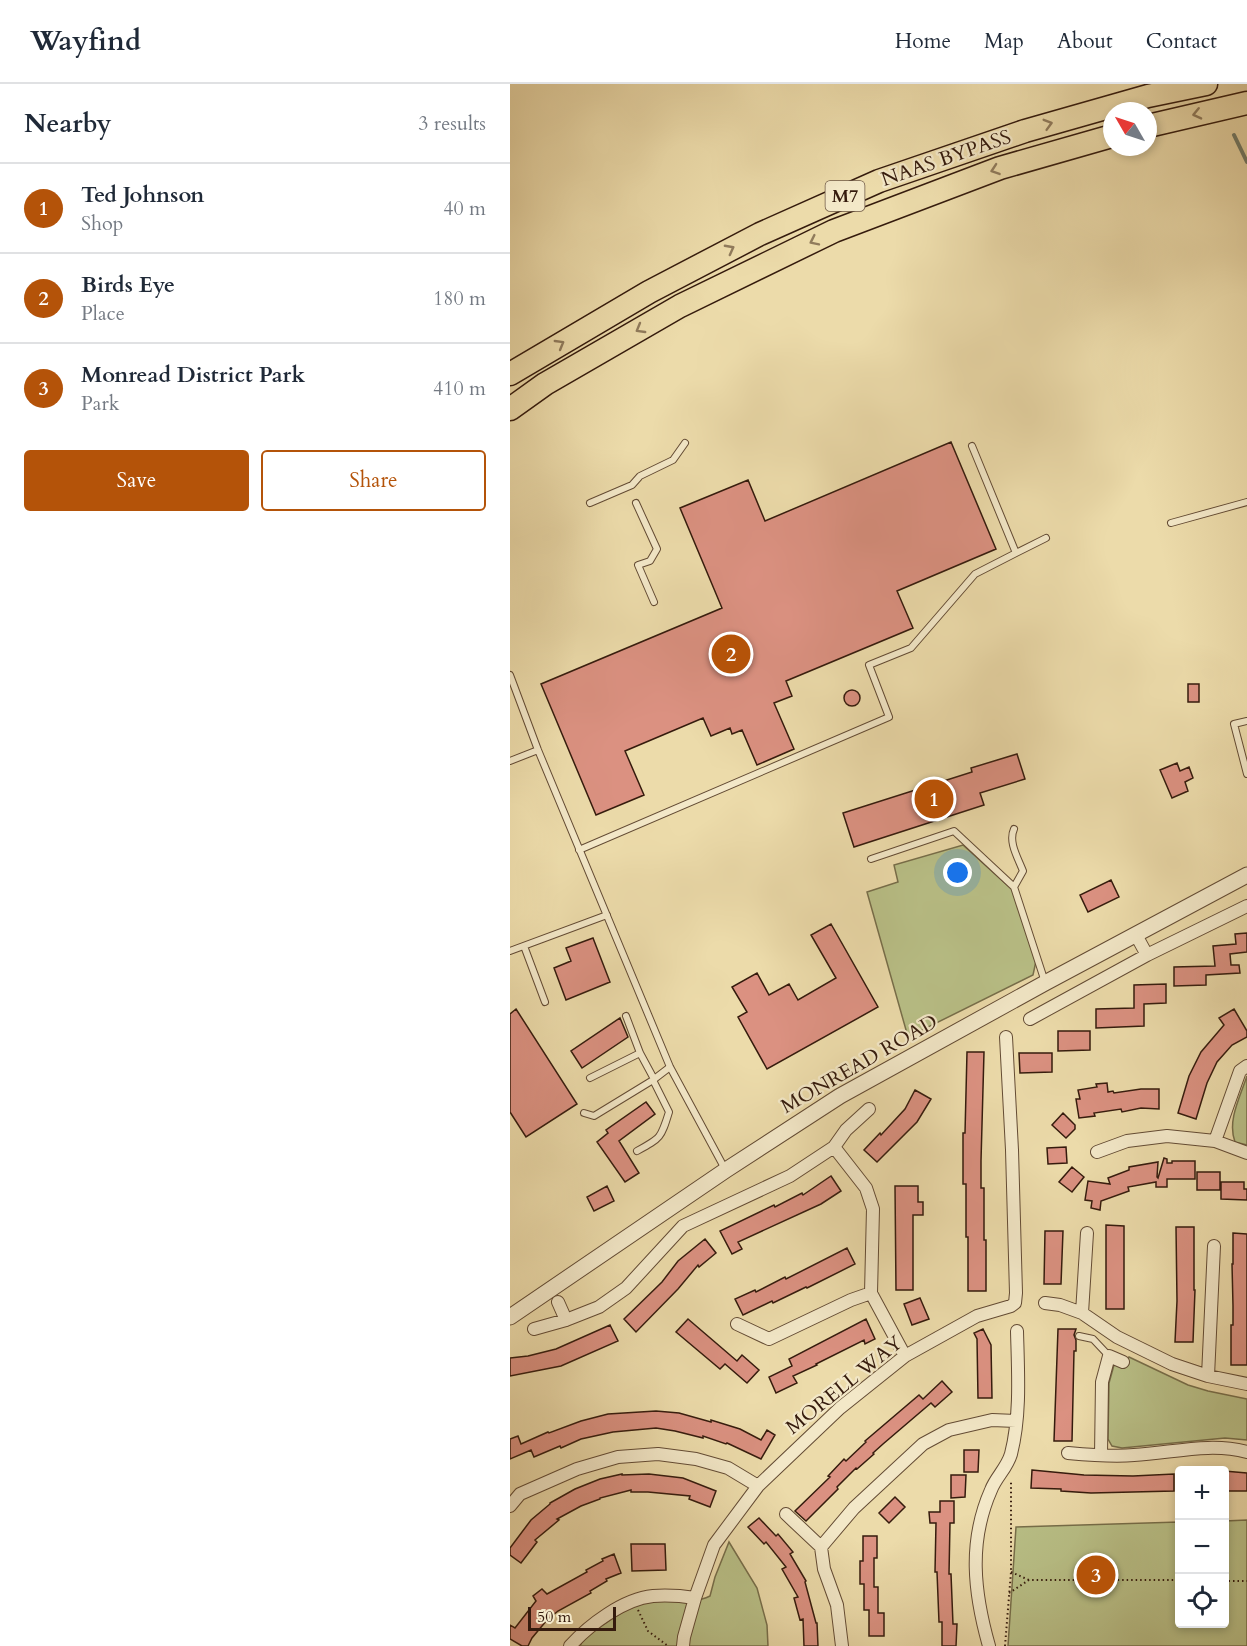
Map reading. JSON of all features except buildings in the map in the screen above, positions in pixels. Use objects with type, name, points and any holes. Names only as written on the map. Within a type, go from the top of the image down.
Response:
[{"type":"highway","name":"NAAS BYPASS","points":[[510,374],[649,292],[760,234],[879,181],[1025,131],[1148,96],[1206,84]]},
{"type":"highway","points":[[1157,124],[1247,103]]},
{"type":"highway","name":"NAAS BYPASS","points":[[510,409],[546,384],[680,306],[834,231],[1000,168],[1103,139]]},
{"type":"street","name":"MONREAD ROAD","points":[[510,1317],[726,1170],[840,1096],[1247,875]]},
{"type":"street","points":[[1030,1018],[1148,955],[1247,906]]},
{"type":"street","points":[[1136,935],[1148,955]]},
{"type":"street","name":"MORELL WAY","points":[[683,1646],[695,1598],[714,1545],[758,1486],[840,1408],[905,1356],[977,1316],[1011,1306],[1014,1303],[1016,1298],[1012,1150],[1006,1036]]},
{"type":"street","points":[[1215,1141],[1240,1071],[1247,1066]]},
{"type":"street","points":[[534,1329],[599,1307],[626,1288],[683,1226],[790,1176],[834,1147],[846,1130],[868,1109]]},
{"type":"street","points":[[1097,1152],[1127,1141],[1167,1136],[1215,1141],[1247,1154]]},
{"type":"street","points":[[834,1147],[866,1188],[873,1209],[871,1293],[905,1356]]},
{"type":"street","points":[[1082,1313],[1087,1233]]},
{"type":"street","points":[[1208,1376],[1214,1246]]},
{"type":"street","points":[[738,1324],[769,1339],[851,1300],[871,1293]]},
{"type":"street","points":[[558,1302],[566,1320]]},
{"type":"street","points":[[1045,1303],[1060,1305],[1082,1313],[1117,1336],[1172,1364],[1208,1376],[1247,1384]]},
{"type":"street","points":[[989,1646],[978,1600],[975,1570],[976,1544],[981,1518],[992,1488],[1011,1455],[1018,1383],[1017,1331]]},
{"type":"street","points":[[1101,1455],[1102,1382],[1109,1356],[1123,1362]]},
{"type":"street","points":[[821,1546],[854,1508],[923,1444],[949,1430],[992,1420],[1016,1421]]},
{"type":"street","points":[[1068,1453],[1134,1456],[1185,1449],[1233,1448],[1247,1452]]},
{"type":"street","points":[[510,1506],[520,1494],[577,1469],[618,1457],[658,1454],[696,1459],[728,1468],[758,1486]]},
{"type":"street","points":[[786,1514],[821,1546],[825,1569],[837,1605],[842,1646]]},
{"type":"street","points":[[570,1646],[584,1631],[629,1603],[651,1596],[695,1598]]},
{"type":"lane","points":[[590,503],[632,485],[640,476],[673,460],[685,443]]},
{"type":"lane","points":[[972,446],[1016,553]]},
{"type":"lane","points":[[1171,523],[1247,502]]},
{"type":"lane","points":[[636,503],[657,549],[650,561],[638,565],[654,602]]},
{"type":"lane","points":[[579,850],[889,717],[869,665],[911,648],[975,574],[1046,538]]},
{"type":"lane","points":[[510,675],[538,750],[670,1067],[726,1170]]},
{"type":"lane","points":[[1247,721],[1234,724],[1247,774]]},
{"type":"lane","points":[[510,761],[538,750]]},
{"type":"lane","points":[[1014,829],[1011,835],[1023,871],[1014,887]]},
{"type":"lane","points":[[871,859],[954,831],[1014,887],[1045,983]]},
{"type":"lane","points":[[510,951],[607,915]]},
{"type":"lane","points":[[524,946],[545,1002]]},
{"type":"lane","points":[[626,1016],[640,1053],[669,1112],[663,1133],[657,1141],[637,1151]]},
{"type":"lane","points":[[590,1078],[640,1053]]},
{"type":"lane","points":[[585,1113],[594,1116],[670,1067]]},
{"type":"lane","points":[[1079,1336],[1093,1339],[1109,1356]]},
{"type":"path","points":[[1005,1646],[1011,1572],[1011,1467],[1007,1464]]},
{"type":"path","points":[[1011,1572],[1029,1580],[1175,1580]]},
{"type":"path","points":[[1009,1593],[1029,1580]]},
{"type":"path","points":[[1229,1581],[1247,1581]]},
{"type":"path","points":[[637,1605],[648,1631],[668,1646]]},
{"type":"green space","points":[[963,845],[1017,894],[1036,961],[1033,975],[908,1037],[867,892],[898,882],[894,865]]},
{"type":"green space","points":[[1247,1076],[1247,1145],[1235,1142],[1233,1117]]},
{"type":"green space","points":[[1129,1357],[1188,1385],[1247,1399],[1247,1440],[1225,1438],[1122,1448],[1112,1446],[1108,1439],[1109,1383],[1114,1365],[1123,1366]]},
{"type":"green space","points":[[1247,1520],[1247,1646],[1008,1646],[1016,1527],[1175,1522],[1175,1628],[1229,1628],[1229,1521]]},
{"type":"green space","points":[[729,1542],[757,1588],[767,1625],[768,1646],[580,1646],[584,1638],[637,1605],[653,1601],[694,1600],[710,1596]]},
{"type":"waterway","points":[[1234,135],[1247,162]]},
{"type":"place","name":"Birds Eye","points":[[731,654]]},
{"type":"place","name":"Ted Johnson","points":[[934,799]]},
{"type":"place","name":"Monread District Park","points":[[1096,1575]]}]
